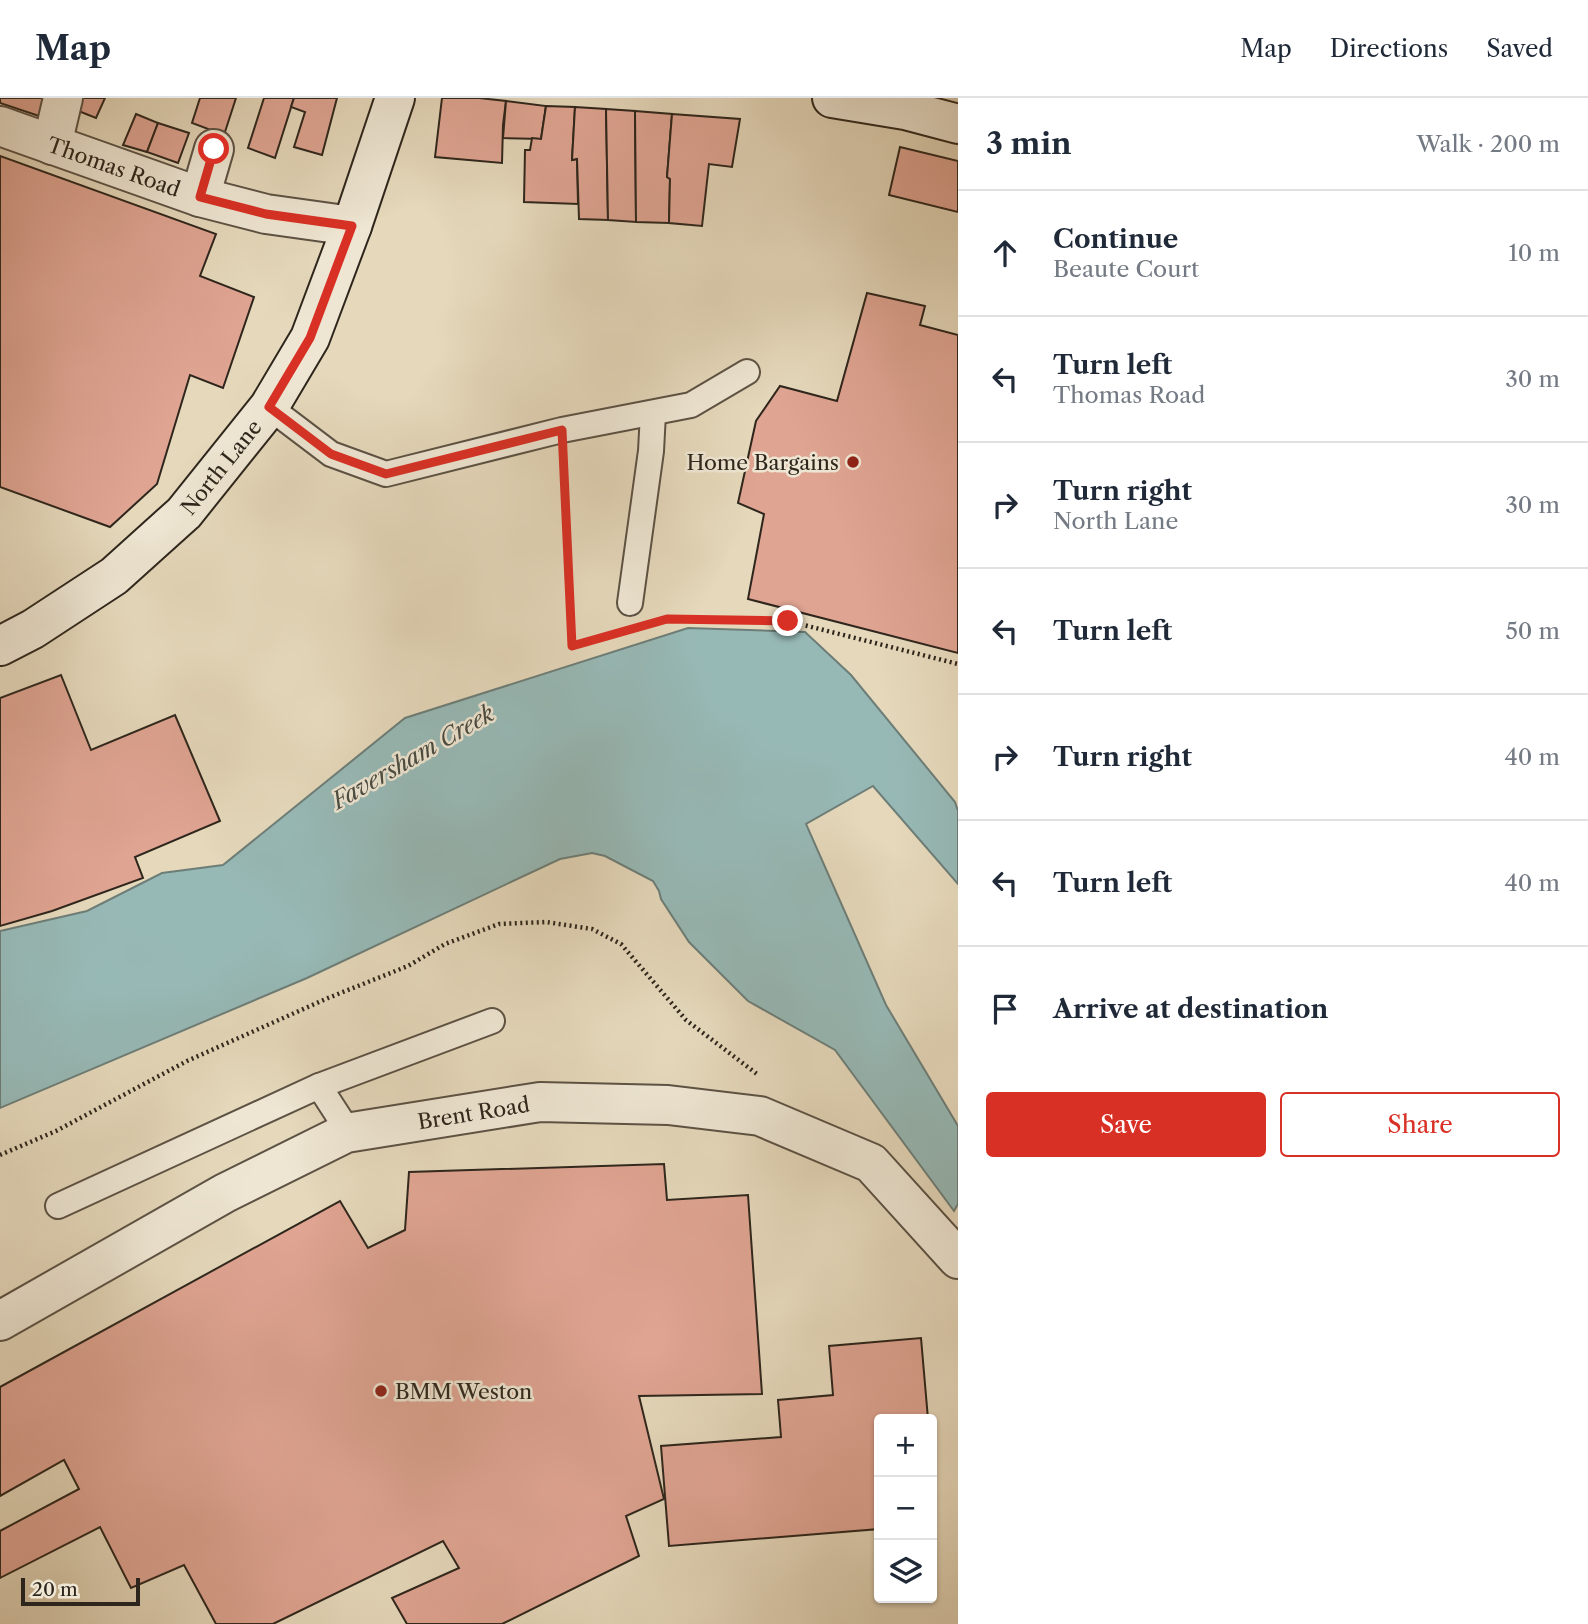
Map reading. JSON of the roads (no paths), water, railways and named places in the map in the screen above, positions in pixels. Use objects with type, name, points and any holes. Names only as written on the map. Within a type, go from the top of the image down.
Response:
[{"type":"street","points":[[52,145],[63,98]]},
{"type":"street","name":"North Lane","points":[[0,646],[33,629],[114,576],[184,513],[269,407],[310,338],[352,226],[395,98]]},
{"type":"street","points":[[832,98],[905,110],[958,124]]},
{"type":"street","name":"Thomas Road","points":[[0,126],[200,197],[266,214],[352,226]]},
{"type":"street","points":[[200,197],[214,149]]},
{"type":"street","name":"Brent Road","points":[[0,1321],[225,1193],[346,1133],[540,1102],[668,1105],[760,1116],[871,1163],[955,1246]]},
{"type":"lane","points":[[269,407],[331,454],[386,474],[562,430],[691,405],[747,372]]},
{"type":"lane","points":[[630,603],[651,451],[653,413]]},
{"type":"lane","points":[[58,1206],[319,1086],[492,1021]]},
{"type":"lane","points":[[319,1086],[341,1120],[346,1133]]},
{"type":"water","name":"Faversham Creek","points":[[688,628],[805,632],[851,675],[955,802],[958,811],[958,884],[873,786],[806,824],[886,1005],[958,1126],[958,1204],[954,1211],[835,1050],[748,1001],[689,942],[661,899],[653,881],[605,856],[592,853],[560,859],[307,978],[0,1108],[0,931],[87,911],[162,873],[223,865],[405,718]]},
{"type":"place","name":"Home Bargains","points":[[853,462]]},
{"type":"place","name":"BMM Weston","points":[[381,1391]]}]
